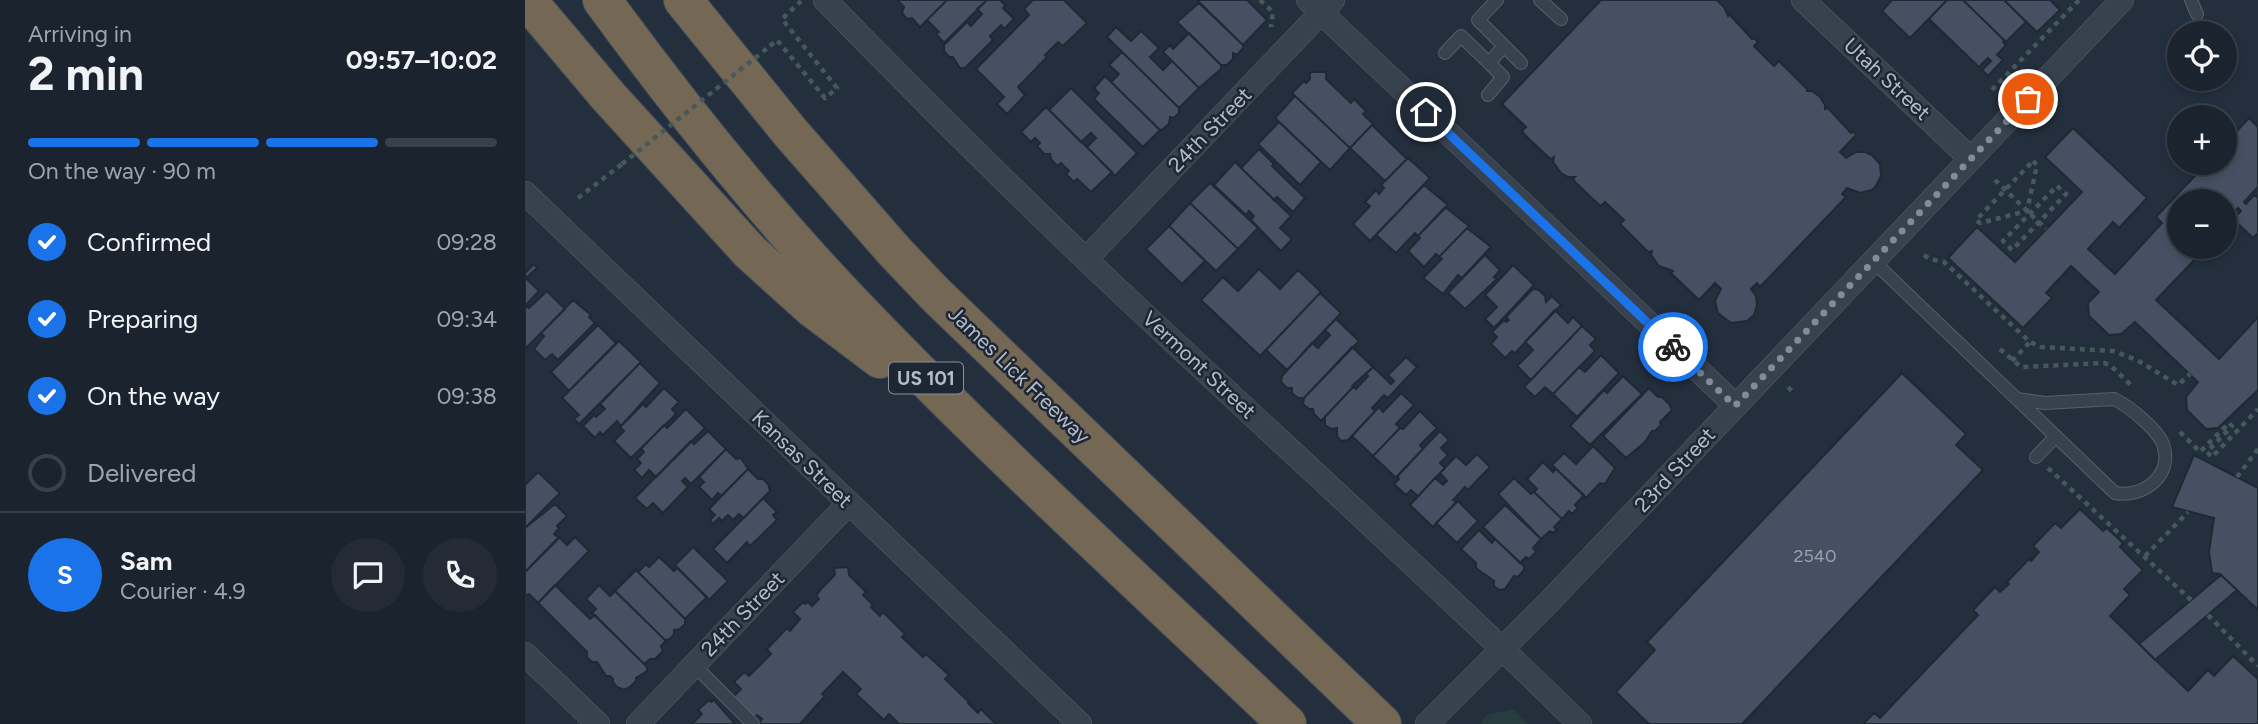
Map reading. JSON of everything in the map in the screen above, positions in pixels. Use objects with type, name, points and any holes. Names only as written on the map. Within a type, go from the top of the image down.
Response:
[{"type":"highway","points":[[527,0],[711,209],[780,281],[990,441]]},
{"type":"highway","name":"US 101","points":[[602,0],[708,139],[864,316],[990,441],[1287,724]]},
{"type":"highway","name":"James Lick Freeway","points":[[687,3],[790,132],[935,294],[1383,724]]},
{"type":"highway","points":[[525,5],[578,60]]},
{"type":"street","name":"Vermont Street","points":[[825,0],[927,106],[1086,259],[1580,724]]},
{"type":"street","name":"Utah Street","points":[[1803,0],[1971,159]]},
{"type":"street","name":"23rd Street","points":[[1432,719],[1503,649],[2122,0]]},
{"type":"street","name":"24th Street","points":[[1086,259],[1321,4]]},
{"type":"street","points":[[1321,4],[1735,406]]},
{"type":"street","name":"Kansas Street","points":[[525,193],[1080,724]]},
{"type":"street","name":"24th Street","points":[[638,724],[849,503]]},
{"type":"street","points":[[525,654],[598,724]]},
{"type":"lane","points":[[1497,0],[1478,20],[1521,63]]},
{"type":"lane","points":[[1540,0],[1562,19]]},
{"type":"lane","points":[[2191,0],[2197,13]]},
{"type":"lane","points":[[1445,53],[1461,36],[1503,77],[1488,94]]},
{"type":"lane","points":[[1489,63],[1504,46]]},
{"type":"lane","points":[[1873,261],[2115,493],[2126,495],[2150,487],[2157,480],[2163,468],[2165,453],[2162,441],[2124,404],[2114,399],[2045,403],[2017,399]]},
{"type":"lane","points":[[2036,457],[2056,436]]},
{"type":"lane","points":[[694,665],[753,724]]},
{"type":"path","points":[[578,198],[777,40],[825,98],[837,88],[782,19],[802,0]]},
{"type":"path","points":[[1260,0],[1273,12],[1272,27]]},
{"type":"path","points":[[1992,90],[2080,0]]},
{"type":"path","points":[[2033,161],[2037,164],[2028,212],[1980,223],[1976,220],[2033,161]]},
{"type":"path","points":[[1995,180],[2046,229]]},
{"type":"path","points":[[2057,186],[2066,194],[2039,222],[2012,250],[2003,241],[2028,212],[2057,186]]},
{"type":"path","points":[[1924,255],[1944,262],[2030,342],[2051,348],[2113,351],[2137,360],[2178,385],[2190,374]]},
{"type":"path","points":[[2012,361],[2030,342]]},
{"type":"path","points":[[1787,387],[1793,392]]},
{"type":"path","points":[[2237,477],[2258,449]]},
{"type":"path","points":[[2048,468],[2191,600]]},
{"type":"path","points":[[2145,556],[2188,512]]},
{"type":"path","points":[[2207,615],[2258,666]]},
{"type":"green space","points":[[1513,709],[1528,724],[1479,724],[1487,715]]},
{"type":"building","points":[[899,0],[947,0],[920,27],[912,18],[907,19],[902,13],[904,7]]},
{"type":"building","points":[[947,0],[987,0],[944,43],[936,34],[939,32],[927,20]]},
{"type":"building","points":[[987,0],[1000,0],[1005,5],[1003,8],[1014,19],[1004,29],[1001,25],[990,36],[993,40],[965,68],[960,68],[953,57],[949,57],[944,51],[944,45],[967,22],[971,26],[982,14],[977,9]]},
{"type":"building","points":[[1033,0],[1064,0],[1087,23],[1063,46],[1058,42],[1045,55],[1047,57],[1018,87],[1025,95],[1007,114],[997,104],[1004,97],[976,69],[1029,15],[1024,9]]},
{"type":"building","points":[[1197,0],[1247,0],[1267,20],[1243,45]]},
{"type":"building","points":[[1601,0],[1717,0],[1728,16],[1729,14],[1758,42],[1754,46],[1774,66],[1779,61],[1807,91],[1820,97],[1825,109],[1828,108],[1851,133],[1853,131],[1856,135],[1840,152],[1846,158],[1856,152],[1865,152],[1880,164],[1881,176],[1872,190],[1860,193],[1847,188],[1842,194],[1846,197],[1760,287],[1757,283],[1751,289],[1756,296],[1757,305],[1754,315],[1747,321],[1731,323],[1718,313],[1715,301],[1721,289],[1715,283],[1699,300],[1671,273],[1673,271],[1659,266],[1651,255],[1652,250],[1650,253],[1645,249],[1620,224],[1624,220],[1605,202],[1601,206],[1597,203],[1575,182],[1575,177],[1561,173],[1553,162],[1554,157],[1551,159],[1547,156],[1526,136],[1522,131],[1526,127],[1502,104]]},
{"type":"building","points":[[1892,0],[1947,0],[1910,38],[1882,11]]},
{"type":"building","points":[[1947,0],[1963,0],[2004,40],[2006,45],[1997,55],[2003,60],[1988,76],[1982,70],[1991,61],[1988,58],[1979,67],[1929,19]]},
{"type":"building","points":[[1963,0],[2004,0],[2026,22],[2006,42]]},
{"type":"building","points":[[2004,0],[2050,0],[2060,10],[2037,32]]},
{"type":"building","points":[[1199,3],[1243,45],[1237,55],[1233,53],[1233,59],[1227,65],[1221,65],[1177,22]]},
{"type":"building","points":[[1116,27],[1131,41],[1141,31],[1159,48],[1150,57],[1163,70],[1172,61],[1199,88],[1179,108],[1107,37]]},
{"type":"building","points":[[1189,33],[1221,65],[1221,69],[1199,88],[1163,52],[1170,45],[1173,49]]},
{"type":"building","points":[[1122,52],[1179,108],[1179,113],[1174,118],[1170,117],[1169,124],[1163,129],[1160,130],[1111,82],[1119,74],[1109,65]]},
{"type":"building","points":[[1310,72],[1326,72],[1326,79],[1351,103],[1354,99],[1366,111],[1363,114],[1373,124],[1350,148],[1292,93],[1304,81],[1306,83],[1310,79]]},
{"type":"building","points":[[1105,76],[1160,130],[1143,147],[1094,99],[1099,93],[1094,88]]},
{"type":"building","points":[[1071,88],[1137,153],[1115,176],[1087,147],[1096,138],[1091,133],[1081,142],[1049,110]]},
{"type":"building","points":[[1295,96],[1350,148],[1330,170],[1275,118]]},
{"type":"building","points":[[1046,107],[1112,172],[1091,192],[1077,179],[1074,182],[1066,174],[1069,171],[1061,163],[1057,166],[1050,154],[1044,154],[1037,146],[1040,143],[1035,138],[1031,142],[1021,132]]},
{"type":"building","points":[[2249,118],[2258,127],[2258,187],[2244,202],[2246,204],[2254,195],[2258,198],[2258,233],[2253,238],[2237,223],[2237,215],[2241,211],[2237,209],[2237,189],[2182,189],[2196,175],[2237,175],[2237,131]]},
{"type":"building","points":[[1279,122],[1321,162],[1300,185],[1258,144]]},
{"type":"building","points":[[1372,125],[1407,159],[1385,181],[1350,148]]},
{"type":"building","points":[[2073,128],[2147,198],[2119,228],[2113,222],[2088,249],[2115,274],[2162,223],[2156,217],[2167,205],[2167,259],[2195,259],[2156,300],[2219,359],[2258,317],[2258,390],[2218,428],[2206,429],[2187,410],[2186,397],[2198,382],[2135,322],[2121,334],[2109,335],[2089,316],[2088,303],[2099,292],[2071,266],[2046,293],[2052,298],[2023,328],[1948,258],[1977,227],[2015,262],[2082,192],[2045,157]]},
{"type":"building","points":[[1259,149],[1274,164],[1272,166],[1305,198],[1293,212],[1277,197],[1274,200],[1241,168]]},
{"type":"building","points":[[1408,158],[1430,178],[1370,241],[1353,224],[1370,206],[1365,202],[1376,190],[1379,194],[1384,188],[1381,185]]},
{"type":"building","points":[[1235,162],[1291,216],[1280,228],[1292,239],[1281,251],[1251,220],[1254,216],[1249,211],[1246,215],[1214,185]]},
{"type":"building","points":[[1210,183],[1258,228],[1238,249],[1190,203]]},
{"type":"building","points":[[1424,185],[1448,205],[1418,236],[1415,233],[1396,253],[1376,235]]},
{"type":"building","points":[[1190,203],[1238,249],[1216,271],[1169,226]]},
{"type":"building","points":[[1445,207],[1469,226],[1439,257],[1436,254],[1424,267],[1408,251]]},
{"type":"building","points":[[1169,226],[1205,261],[1182,284],[1146,249]]},
{"type":"building","points":[[1467,228],[1491,247],[1462,278],[1458,275],[1443,294],[1423,278]]},
{"type":"building","points":[[1485,255],[1500,270],[1494,277],[1497,279],[1465,309],[1448,293]]},
{"type":"building","points":[[534,264],[537,268],[526,278],[539,291],[525,309],[525,273]]},
{"type":"building","points":[[1513,265],[1534,285],[1494,328],[1485,319],[1497,307],[1485,295]]},
{"type":"building","points":[[1259,269],[1280,289],[1298,270],[1321,292],[1260,356],[1201,300],[1223,277],[1238,291]]},
{"type":"building","points":[[1533,289],[1539,290],[1545,296],[1546,302],[1552,296],[1561,305],[1515,353],[1512,351],[1505,358],[1491,344],[1497,337],[1492,332],[1504,320],[1509,320],[1506,317]]},
{"type":"building","points":[[547,291],[565,309],[525,349],[525,309]]},
{"type":"building","points":[[1320,293],[1341,313],[1287,370],[1266,350]]},
{"type":"building","points":[[573,300],[591,315],[589,317],[595,323],[558,360],[552,354],[545,360],[534,349],[544,336],[541,333]]},
{"type":"building","points":[[1555,310],[1568,323],[1573,317],[1582,326],[1531,380],[1517,366],[1533,350],[1525,342]]},
{"type":"building","points":[[1336,319],[1359,341],[1304,398],[1298,398],[1292,393],[1292,388],[1287,388],[1281,382],[1282,376],[1312,343],[1318,348],[1330,335],[1325,330]]},
{"type":"building","points":[[598,325],[616,343],[569,391],[551,372]]},
{"type":"building","points":[[1582,326],[1596,339],[1590,345],[1595,351],[1553,394],[1545,387],[1535,397],[1524,387]]},
{"type":"building","points":[[619,341],[641,362],[579,424],[574,419],[579,415],[562,398]]},
{"type":"building","points":[[1352,347],[1373,367],[1321,421],[1313,409],[1303,404],[1304,398]]},
{"type":"building","points":[[1601,355],[1619,373],[1577,417],[1553,394],[1579,367],[1585,372]]},
{"type":"building","points":[[1406,357],[1417,367],[1388,398],[1384,395],[1372,408],[1375,411],[1348,440],[1341,441],[1337,436],[1337,428],[1331,429],[1325,425],[1325,417],[1353,387],[1356,389],[1373,367],[1391,384],[1394,381],[1388,375]]},
{"type":"building","points":[[640,363],[660,383],[621,426],[617,421],[603,435],[600,432],[595,438],[583,426],[605,409],[600,404]]},
{"type":"building","points":[[1902,373],[1966,434],[1956,445],[1983,470],[1742,724],[1649,724],[1616,692],[1655,650],[1647,642]]},
{"type":"building","points":[[1623,376],[1642,394],[1590,445],[1570,426],[1604,390],[1607,393]]},
{"type":"building","points":[[664,388],[679,402],[672,409],[676,414],[631,458],[614,441],[624,431],[620,427],[643,404],[646,407]]},
{"type":"building","points":[[1649,388],[1658,397],[1662,397],[1672,410],[1645,442],[1626,458],[1603,436]]},
{"type":"building","points":[[1401,393],[1414,405],[1396,424],[1400,428],[1373,456],[1352,436],[1379,407],[1383,412]]},
{"type":"building","points":[[686,409],[705,428],[656,477],[649,470],[642,478],[634,470],[641,463],[637,459],[644,452],[641,449],[664,425],[667,428]]},
{"type":"building","points":[[1420,411],[1437,428],[1420,445],[1423,449],[1396,478],[1373,456]]},
{"type":"building","points":[[708,431],[726,449],[691,484],[685,478],[682,481],[688,487],[663,513],[653,503],[647,509],[635,498],[691,441],[694,444]]},
{"type":"building","points":[[1440,431],[1449,440],[1441,448],[1448,455],[1440,463],[1445,468],[1418,496],[1411,490],[1406,495],[1394,484],[1399,479],[1397,476]]},
{"type":"building","points":[[1593,446],[1615,468],[1605,484],[1600,483],[1586,498],[1552,465],[1564,453],[1576,464]]},
{"type":"building","points":[[726,449],[736,459],[741,458],[748,469],[721,496],[718,493],[712,500],[699,487],[704,482],[699,477]]},
{"type":"building","points":[[1477,454],[1490,467],[1468,490],[1465,487],[1453,500],[1456,502],[1433,527],[1410,505],[1435,478],[1443,485],[1447,481],[1440,473],[1456,456],[1466,465]]},
{"type":"building","points":[[2194,455],[2258,488],[2258,610],[2220,574],[2212,573],[2209,552],[2214,518],[2172,507]]},
{"type":"building","points":[[1543,462],[1553,472],[1556,469],[1584,495],[1575,505],[1578,508],[1572,514],[1569,511],[1562,519],[1534,492],[1537,489],[1527,479]]},
{"type":"building","points":[[748,469],[768,484],[770,491],[744,518],[739,514],[733,520],[728,515],[713,524],[710,520],[715,515],[709,509]]},
{"type":"building","points":[[538,472],[560,493],[525,528],[525,485]]},
{"type":"building","points":[[1514,478],[1531,494],[1534,492],[1562,519],[1554,527],[1557,529],[1553,533],[1550,531],[1541,539],[1498,494]]},
{"type":"building","points":[[763,498],[777,512],[773,515],[777,520],[750,546],[747,542],[727,563],[713,549]]},
{"type":"building","points":[[1458,501],[1478,521],[1457,543],[1436,523]]},
{"type":"building","points":[[555,504],[567,516],[557,526],[559,528],[554,534],[559,538],[525,572],[525,528]]},
{"type":"building","points":[[1505,505],[1541,539],[1533,548],[1536,552],[1520,563],[1483,527]]},
{"type":"building","points":[[2080,509],[2103,531],[2107,528],[2123,543],[2120,547],[2143,570],[2124,589],[2130,595],[2110,616],[2188,691],[2208,670],[2214,676],[2233,656],[2258,677],[2258,724],[1863,724],[1874,713],[1880,718],[1978,615],[1973,610],[1995,587],[2000,592],[2029,559],[2031,561],[2039,552],[2033,546],[2055,523],[2061,528]]},
{"type":"building","points":[[1479,530],[1492,543],[1495,539],[1524,566],[1524,570],[1518,577],[1514,576],[1505,589],[1499,590],[1494,586],[1494,581],[1476,568],[1476,563],[1461,549]]},
{"type":"building","points":[[559,537],[567,545],[575,537],[589,551],[538,603],[529,594],[525,596],[525,572]]},
{"type":"building","points":[[693,547],[728,581],[709,600],[675,565]]},
{"type":"building","points":[[659,557],[674,571],[677,568],[707,597],[685,619],[638,572],[646,564],[649,567]]},
{"type":"building","points":[[848,567],[849,575],[866,592],[863,595],[873,605],[871,607],[880,616],[883,612],[905,634],[902,637],[923,657],[926,654],[949,675],[945,679],[978,713],[981,709],[996,724],[899,724],[889,714],[884,720],[856,694],[861,689],[843,672],[822,694],[825,696],[800,724],[759,724],[762,719],[757,715],[753,718],[732,698],[741,689],[734,682],[744,672],[749,676],[771,654],[767,649],[787,628],[790,631],[800,619],[793,612],[803,602],[812,606],[819,599],[816,596],[835,575],[834,568]]},
{"type":"building","points":[[636,570],[685,619],[685,624],[674,630],[670,639],[665,640],[615,591]]},
{"type":"building","points":[[2221,575],[2237,590],[2155,660],[2139,644]]},
{"type":"building","points":[[555,585],[590,619],[595,615],[647,667],[647,671],[636,678],[630,687],[624,690],[617,687],[613,679],[606,676],[597,662],[592,662],[587,657],[587,652],[538,603]]},
{"type":"building","points":[[599,585],[610,596],[615,591],[666,641],[661,646],[663,651],[655,659],[644,664],[592,613],[596,609],[586,599]]},
{"type":"building","points":[[709,700],[714,700],[735,724],[692,724],[702,714],[698,710]]},
{"type":"way so far","points":[[1673,347],[1735,406],[2028,99]]},
{"type":"route","points":[[1426,112],[1673,347]]}]
